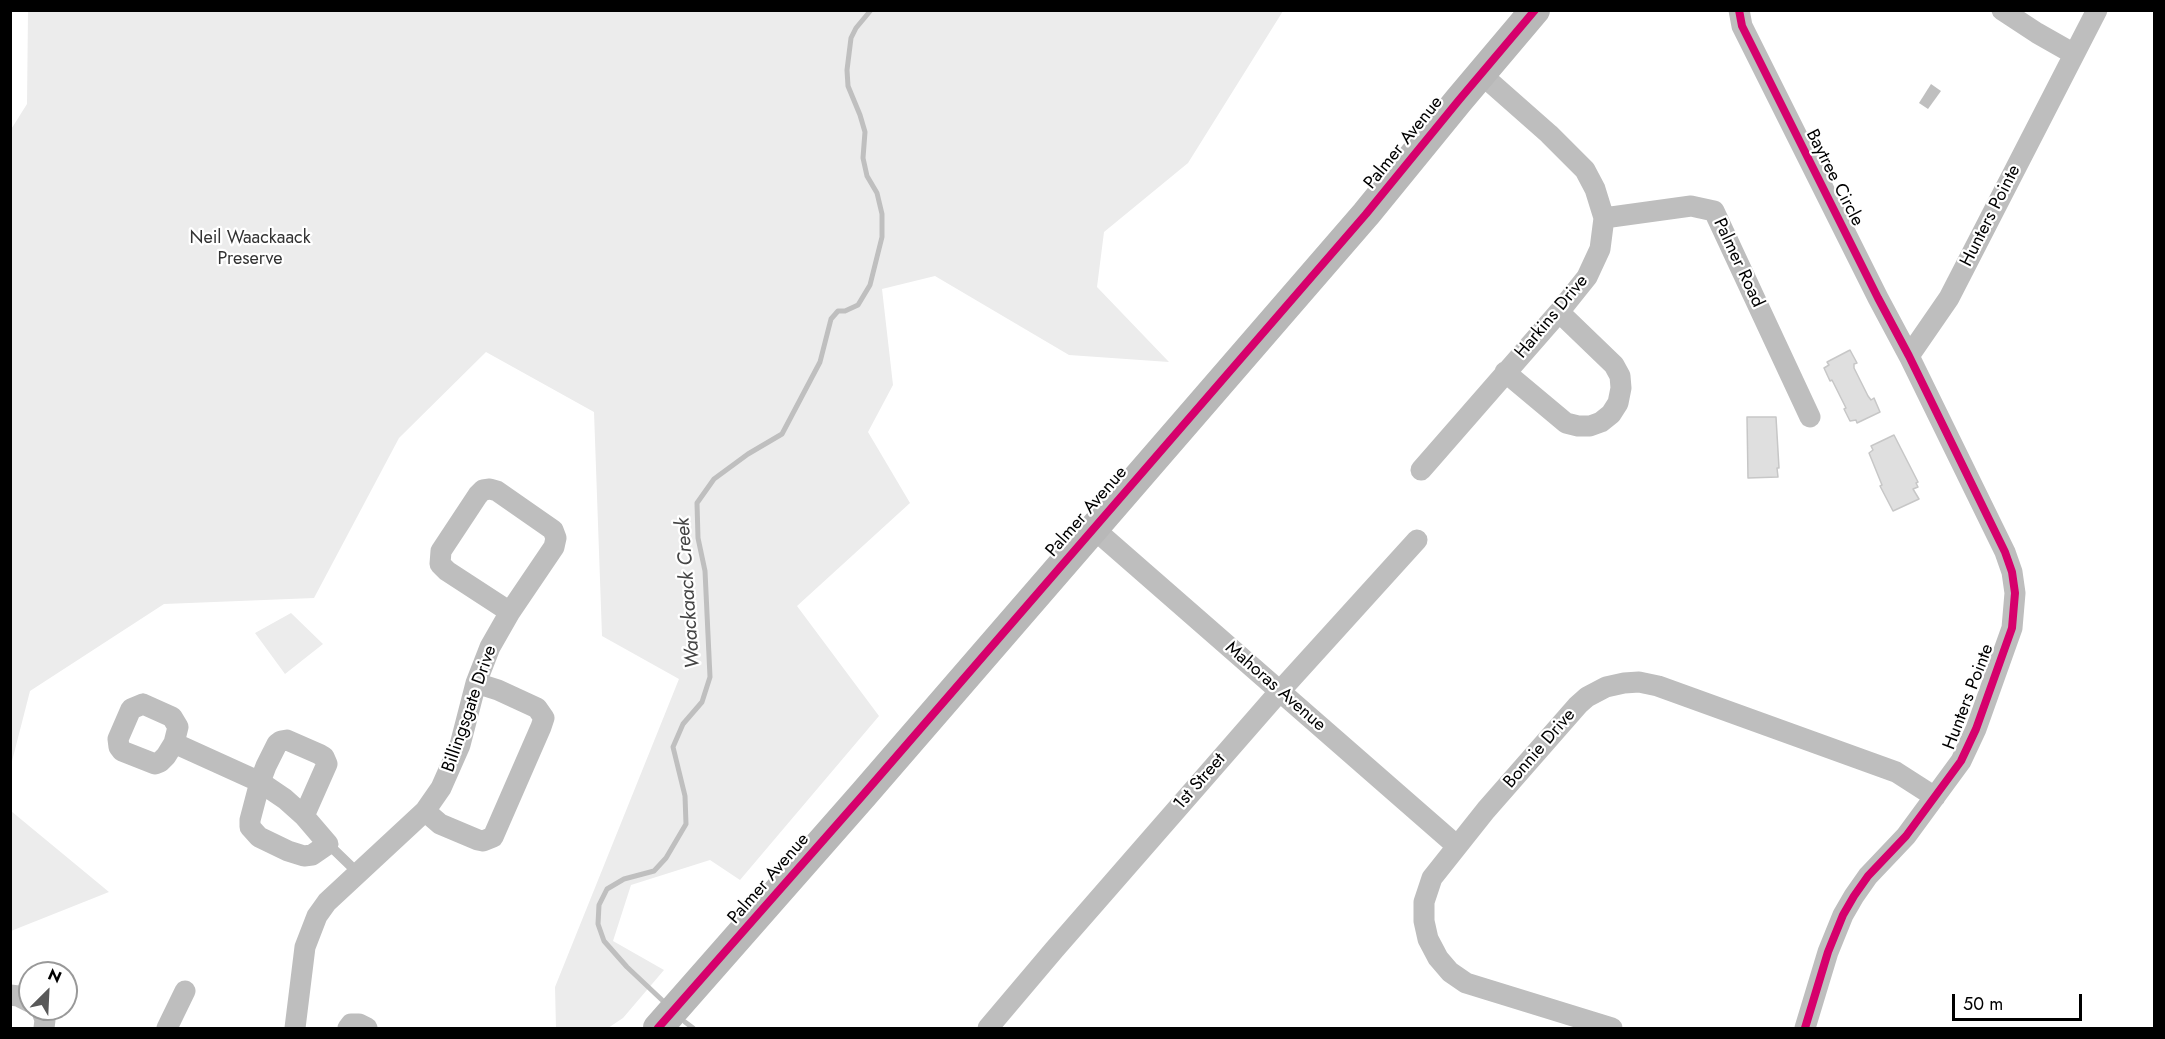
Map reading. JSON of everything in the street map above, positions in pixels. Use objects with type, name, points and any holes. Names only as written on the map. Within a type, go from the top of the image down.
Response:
[{"type":"street","name":"Palmer Avenue","points":[[658,1029],[1366,214],[1535,10]]},
{"type":"street","name":"Baytree Circle","points":[[1739,10],[1742,26],[1909,356]]},
{"type":"street","points":[[2002,10],[2074,54]]},
{"type":"street","name":"Hunters Pointe","points":[[1805,1029],[1828,952],[1849,906],[1868,876],[1906,836],[1961,761],[1976,729],[2012,628],[2015,593],[2012,572],[2005,552],[1909,356],[1949,298],[2097,10]]},
{"type":"street","name":"Harkins Drive","points":[[1421,470],[1559,312],[1587,277],[1600,249],[1604,218],[1595,189],[1585,170],[1549,134],[1481,74]]},
{"type":"street","name":"Palmer Road","points":[[1604,218],[1691,206],[1714,211],[1809,417]]},
{"type":"street","points":[[1505,372],[1566,423],[1590,426],[1602,422],[1611,414],[1618,403],[1621,388],[1620,376],[1614,365],[1559,312]]},
{"type":"street","name":"Billingsgate Drive","points":[[295,1029],[308,935],[317,916],[327,902],[425,811],[449,774],[460,745],[476,683],[490,647],[510,612],[554,547],[556,538],[553,530],[547,525],[497,491],[483,490],[441,551],[440,564],[447,571],[510,612]]},
{"type":"street","name":"Mahoras Avenue","points":[[1093,528],[1457,846]]},
{"type":"street","name":"1st Street","points":[[988,1029],[1280,691],[1417,540]]},
{"type":"street","name":"Bonnie Drive","points":[[1612,1029],[1477,988],[1450,972],[1438,958],[1428,939],[1424,921],[1424,902],[1432,878],[1457,846],[1587,697],[1606,687],[1624,683],[1639,682],[1658,686],[1896,772],[1935,797]]},
{"type":"street","points":[[425,811],[440,824],[478,840],[483,841],[493,837],[541,727],[544,717],[537,708],[498,690],[476,683]]},
{"type":"street","points":[[174,743],[260,782],[285,799],[304,816],[328,844],[312,855],[304,856],[279,847],[253,832],[250,820],[260,782],[277,744],[287,740],[324,757],[327,764],[325,771],[304,816]]},
{"type":"street","points":[[167,1029],[185,991]]},
{"type":"street","points":[[348,1029],[351,1024],[359,1024],[368,1029]]},
{"type":"lane","points":[[328,844],[358,873]]},
{"type":"green space","name":"Neil Waackaack Preserve","points":[[28,10],[1283,11],[1188,163],[1104,232],[1097,287],[1169,362],[1069,355],[935,276],[882,289],[893,385],[868,432],[910,503],[797,606],[879,716],[740,880],[710,860],[631,885],[613,941],[664,970],[623,1018],[608,1028],[556,1028],[555,987],[679,679],[602,636],[594,412],[486,352],[399,438],[314,598],[164,604],[30,691],[11,765],[10,131],[27,104]]},
{"type":"green space","points":[[291,613],[323,644],[285,674],[255,633]]},
{"type":"green space","points":[[11,811],[109,892],[11,931]]},
{"type":"shaded area","points":[[1931,84],[1941,91],[1928,109],[1919,103]]},
{"type":"building","points":[[1850,350],[1857,363],[1854,364],[1854,368],[1868,396],[1871,400],[1874,398],[1880,412],[1857,423],[1856,420],[1850,421],[1844,409],[1846,408],[1824,368],[1829,365],[1827,362]]},
{"type":"building","points":[[1747,417],[1776,417],[1778,477],[1748,478]]},
{"type":"building","points":[[1894,435],[1918,482],[1916,483],[1918,487],[1913,489],[1919,499],[1893,511],[1880,486],[1882,485],[1869,453],[1873,450],[1871,446]]},
{"type":"waterway","name":"Waackaack Creek","points":[[662,1000],[627,967],[604,941],[598,924],[599,905],[607,889],[624,879],[654,871],[666,858],[686,824],[685,796],[673,747],[683,724],[702,702],[710,677],[705,571],[698,538],[697,503],[714,479],[748,454],[782,434],[820,362],[831,319],[838,311],[845,311],[858,305],[870,285],[882,237],[882,214],[877,193],[867,176],[863,158],[865,132],[848,86],[847,70],[851,38],[871,10]]},
{"type":"waterway","name":"Waackaack Creek","points":[[685,1022],[693,1028]]},
{"type":"cycle path","points":[[658,1028],[1366,214],[1535,10]]},
{"type":"cycle path","points":[[1739,10],[1742,26],[2005,552],[2012,572],[2015,593],[2012,628],[1976,729],[1961,761],[1906,836],[1868,876],[1854,896],[1843,915],[1828,952],[1805,1028]]}]
